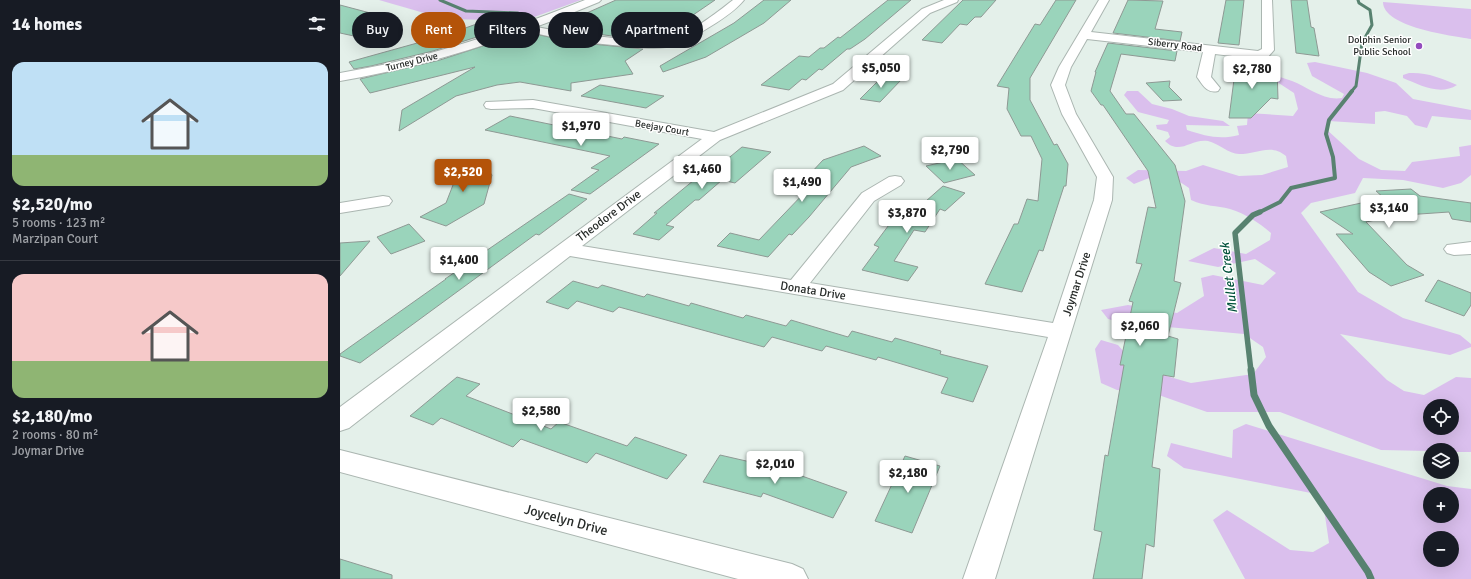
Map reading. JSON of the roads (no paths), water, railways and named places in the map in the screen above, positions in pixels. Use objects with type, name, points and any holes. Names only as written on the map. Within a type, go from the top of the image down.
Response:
[{"type":"street","name":"Turney Drive","points":[[540,23],[595,0]]},
{"type":"street","points":[[540,32],[571,37],[656,44],[674,41],[722,14],[739,0]]},
{"type":"street","name":"Theodore Drive","points":[[340,422],[715,137],[838,87],[926,11],[953,0]]},
{"type":"street","name":"Joymar Drive","points":[[979,579],[1062,332],[1103,200],[1105,177],[1069,114],[1058,85],[1066,67],[1104,0]]},
{"type":"street","name":"Siberry Road","points":[[1085,35],[1247,55],[1264,54],[1268,50],[1266,0]]},
{"type":"street","name":"Turney Drive","points":[[340,77],[413,63],[474,44]]},
{"type":"street","points":[[1210,50],[1204,77],[1213,88]]},
{"type":"street","name":"Beejay Court","points":[[490,105],[533,104],[715,137]]},
{"type":"street","points":[[796,288],[868,197],[895,181]]},
{"type":"street","points":[[340,208],[383,202]]},
{"type":"street","name":"Donata Drive","points":[[566,249],[1062,332]]},
{"type":"street","name":"Joycelyn Drive","points":[[340,461],[792,579]]},
{"type":"waterway","points":[[440,0],[466,11],[492,12]]},
{"type":"waterway","name":"Mullet Creek","points":[[1351,92],[1356,86],[1362,43],[1372,25],[1370,10],[1359,3],[1358,0]]},
{"type":"waterway","name":"Mullet Creek","points":[[1260,212],[1280,202],[1291,188],[1335,178],[1333,157],[1326,134],[1329,120],[1352,91]]},
{"type":"waterway","name":"Mullet Creek","points":[[1251,371],[1235,233],[1253,215],[1260,212]]},
{"type":"waterway","name":"Mullet Creek","points":[[1251,370],[1254,395],[1269,426],[1368,572],[1371,579]]},
{"type":"place","name":"Dolphin Senior Public School","points":[[1419,46]]}]
